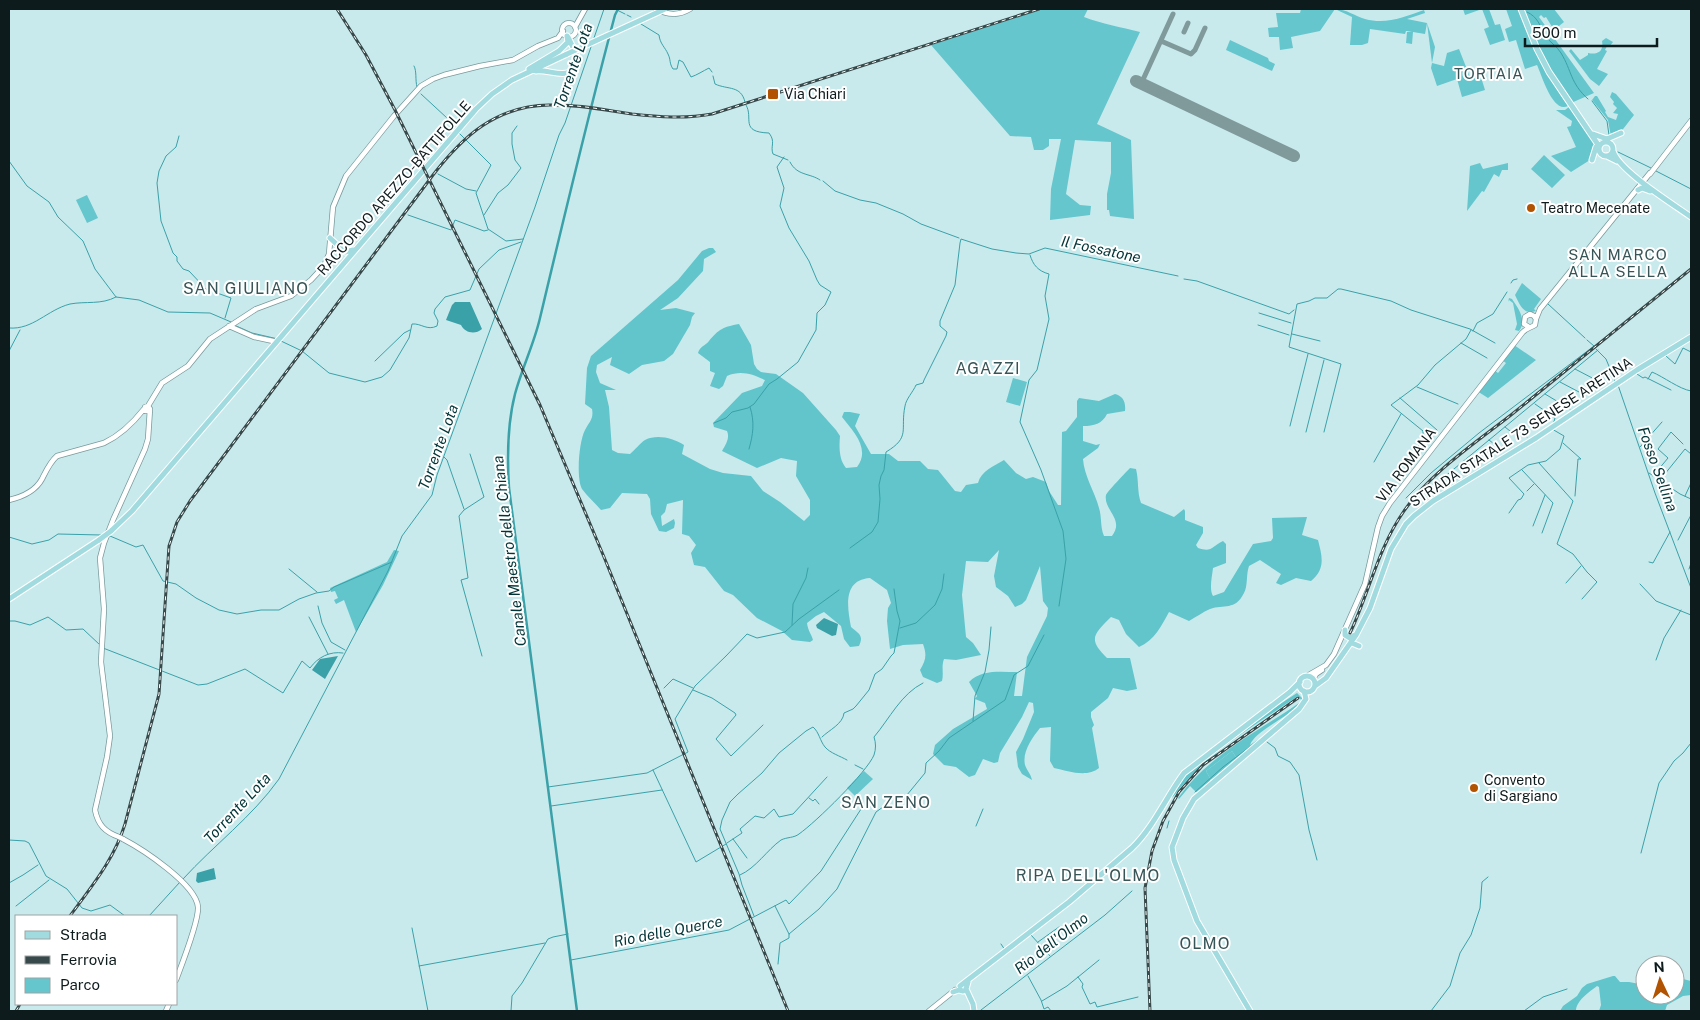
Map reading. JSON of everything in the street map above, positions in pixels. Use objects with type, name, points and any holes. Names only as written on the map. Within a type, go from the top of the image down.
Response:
[{"type":"main road","points":[[574,25],[584,9]]},
{"type":"main road","points":[[656,9],[673,14],[690,9]]},
{"type":"main road","name":"RACCORDO AREZZO-BATTIFOLLE","points":[[9,599],[99,540],[132,511],[270,348],[271,341],[280,337],[469,116],[492,94],[512,80],[665,9]]},
{"type":"main road","points":[[1521,9],[1549,72],[1591,133],[1599,146],[1600,153],[1616,160],[1642,183],[1691,217]]},
{"type":"main road","points":[[512,80],[564,48],[568,42],[565,25],[574,25]]},
{"type":"main road","points":[[9,500],[27,494],[34,489],[57,456],[104,443],[125,430],[147,410],[162,383],[188,366],[206,342],[256,309],[288,298],[311,280],[327,262],[333,207],[346,176],[394,116],[421,86],[444,75],[513,60],[531,49],[576,31],[574,25]]},
{"type":"main road","points":[[528,73],[540,71],[566,74],[574,68],[578,58],[574,46],[567,35]]},
{"type":"main road","points":[[552,73],[550,65],[560,57]]},
{"type":"main road","points":[[1522,333],[1535,325],[1540,309],[1691,121]]},
{"type":"main road","points":[[1591,133],[1607,139],[1621,133]]},
{"type":"main road","points":[[1591,133],[1597,139],[1611,143],[1616,158],[1636,178],[1638,184],[1636,190]]},
{"type":"main road","points":[[1591,133],[1596,147],[1592,160]]},
{"type":"main road","points":[[1599,146],[1604,142]]},
{"type":"main road","points":[[1607,156],[1613,151]]},
{"type":"main road","points":[[1636,178],[1643,178],[1650,174]]},
{"type":"main road","points":[[1650,174],[1648,184],[1662,197]]},
{"type":"main road","points":[[1642,183],[1650,191]]},
{"type":"main road","points":[[1636,190],[1642,188],[1662,197]]},
{"type":"main road","points":[[330,238],[345,252],[359,245]]},
{"type":"main road","points":[[1522,333],[1524,318],[1540,309]]},
{"type":"main road","points":[[1530,314],[1536,319]]},
{"type":"main road","points":[[1524,324],[1529,327]]},
{"type":"main road","points":[[231,325],[254,337],[271,341]]},
{"type":"main road","name":"VIA ROMANA","points":[[1307,676],[1330,662],[1367,578],[1382,516],[1390,503],[1522,333]]},
{"type":"main road","name":"STRADA STATALE 73 SENESE ARETINA","points":[[1267,737],[1304,706],[1313,688],[1326,678],[1357,643],[1391,549],[1414,516],[1432,501],[1536,438],[1691,336]]},
{"type":"main road","points":[[147,410],[148,439],[145,449],[113,520],[101,552],[100,572],[104,609],[101,646],[102,668],[110,736],[95,810],[96,818],[103,829],[144,850],[188,886],[195,896],[198,910],[196,920],[178,974]]},
{"type":"main road","name":"STRADA STATALE 73 SENESE ARETINA","points":[[1314,680],[1318,682],[1323,679],[1363,623]]},
{"type":"main road","points":[[1345,630],[1347,638],[1356,634]]},
{"type":"main road","name":"VIA ROMANA","points":[[1314,680],[1316,674],[1327,668],[1334,661],[1345,630]]},
{"type":"main road","points":[[1338,659],[1357,643]]},
{"type":"main road","points":[[965,992],[968,982],[974,976],[1068,902],[1142,838],[1184,773],[1290,692],[1303,678],[1307,676],[1314,680],[1313,688],[1303,690],[1298,688],[1290,692]]},
{"type":"main road","points":[[1250,1011],[1196,921],[1174,860],[1172,848],[1183,818],[1194,799],[1303,705],[1307,697],[1300,682]]},
{"type":"main road","points":[[965,992],[974,976]]},
{"type":"main road","points":[[928,1011],[953,992],[959,990],[965,992],[973,1004],[974,1011]]},
{"type":"green space","points":[[1043,9],[1088,9],[1084,17],[1140,32],[1097,124],[1131,140],[1134,219],[1110,216],[1109,210],[1107,210],[1107,194],[1111,173],[1111,142],[1075,140],[1066,194],[1080,205],[1091,206],[1090,215],[1050,220],[1051,189],[1061,139],[1049,139],[1049,146],[1043,150],[1034,150],[1031,137],[1010,136],[931,45]]},
{"type":"green space","points":[[1301,9],[1335,9],[1320,31],[1291,37],[1293,48],[1280,50],[1279,37],[1269,37],[1268,28],[1278,27],[1276,13],[1300,13]]},
{"type":"green space","points":[[1335,9],[1347,11],[1373,21],[1388,21],[1424,10],[1425,13],[1407,19],[1427,23],[1425,34],[1413,32],[1412,44],[1406,43],[1407,32],[1412,31],[1406,31],[1405,34],[1370,29],[1368,43],[1350,45],[1352,17]]},
{"type":"green space","points":[[1463,9],[1482,9],[1465,15]]},
{"type":"green space","points":[[1482,9],[1489,9],[1495,25],[1500,24],[1505,40],[1490,45],[1484,29],[1489,27]]},
{"type":"green space","points":[[1506,9],[1519,9],[1540,59],[1568,106],[1558,105],[1553,99],[1537,65],[1525,69],[1516,40],[1509,42],[1505,29],[1512,26]]},
{"type":"green space","points":[[1523,9],[1554,9],[1564,22],[1554,30],[1546,17],[1544,18],[1541,15],[1539,17],[1594,93],[1571,103],[1545,60]]},
{"type":"green space","points":[[1427,23],[1435,47],[1432,63]]},
{"type":"green space","points":[[1606,38],[1613,42],[1609,47],[1607,46],[1605,50],[1607,51],[1597,69],[1608,74],[1599,86],[1590,79],[1569,51],[1571,49],[1580,60],[1588,55],[1588,53],[1594,54],[1599,52],[1602,48],[1602,41]]},
{"type":"green space","points":[[1230,40],[1268,58],[1269,61],[1275,64],[1272,71],[1226,50]]},
{"type":"green space","points":[[1459,49],[1470,77],[1480,74],[1485,90],[1462,97],[1457,79],[1437,86],[1431,68],[1432,63],[1444,66],[1447,53]]},
{"type":"green space","points":[[1612,92],[1616,94],[1634,115],[1620,133],[1611,137],[1608,120],[1592,100],[1597,96],[1608,117],[1616,120],[1618,114],[1613,113],[1617,108],[1610,97]]},
{"type":"green space","points":[[1569,107],[1595,145],[1590,160],[1571,172],[1551,156],[1576,147],[1567,127],[1571,126],[1572,121],[1556,110],[1565,110]]},
{"type":"green space","points":[[1544,155],[1565,175],[1552,188],[1531,169]]},
{"type":"green space","points":[[1480,163],[1483,169],[1508,163],[1508,170],[1502,170],[1499,177],[1494,174],[1484,192],[1482,191],[1467,211],[1470,166]]},
{"type":"green space","points":[[87,195],[98,218],[87,223],[76,200]]},
{"type":"green space","points":[[1522,283],[1541,299],[1534,309],[1536,311],[1528,312],[1522,308],[1515,295]]},
{"type":"green space","points":[[1509,298],[1512,299],[1521,315],[1522,323],[1519,331],[1515,330],[1517,324],[1513,303],[1509,300],[1508,302]]},
{"type":"green space","points":[[1514,345],[1536,360],[1488,398],[1477,391],[1494,370],[1498,373],[1506,363],[1502,360]]},
{"type":"green space","points":[[1013,378],[1027,382],[1020,406],[1006,402]]},
{"type":"green space","points":[[1232,751],[1237,759],[1211,780],[1206,771]]},
{"type":"green space","points":[[864,771],[873,779],[855,796],[847,788]]},
{"type":"shaded area","points":[[713,248],[716,252],[704,259],[703,271],[678,298],[660,310],[676,308],[695,313],[673,354],[664,361],[642,365],[629,374],[610,365],[612,357],[597,365],[596,372],[600,383],[616,390],[605,390],[609,407],[612,450],[618,453],[630,454],[643,441],[650,438],[660,437],[675,440],[684,445],[682,454],[710,469],[723,473],[751,476],[763,491],[804,521],[810,515],[810,500],[796,476],[797,461],[781,458],[757,468],[722,451],[728,439],[727,431],[714,427],[713,423],[742,393],[762,386],[765,380],[737,373],[727,376],[723,386],[719,389],[710,386],[715,373],[710,371],[710,362],[698,353],[701,347],[719,331],[739,324],[751,345],[754,364],[757,369],[761,372],[776,374],[803,393],[836,430],[840,436],[841,457],[846,468],[857,467],[862,454],[859,440],[842,417],[844,412],[850,412],[860,414],[855,426],[871,454],[889,454],[898,461],[920,461],[928,469],[938,470],[955,491],[961,492],[966,485],[978,483],[985,472],[1004,460],[1016,473],[1026,479],[1033,477],[1046,482],[1049,491],[1058,505],[1061,505],[1062,432],[1066,431],[1077,417],[1077,401],[1079,398],[1099,401],[1115,394],[1123,400],[1125,411],[1107,414],[1097,424],[1083,426],[1083,441],[1096,445],[1100,444],[1098,448],[1083,459],[1085,472],[1099,508],[1104,536],[1112,536],[1116,525],[1106,500],[1106,495],[1130,468],[1136,469],[1141,503],[1174,517],[1184,509],[1185,520],[1203,527],[1203,533],[1196,545],[1198,548],[1206,550],[1223,541],[1226,544],[1226,563],[1213,568],[1211,586],[1213,596],[1224,592],[1253,544],[1271,541],[1273,538],[1272,518],[1307,517],[1302,535],[1318,540],[1322,562],[1319,572],[1311,581],[1296,578],[1281,585],[1276,583],[1281,574],[1260,560],[1249,566],[1245,590],[1241,599],[1233,605],[1210,609],[1189,621],[1169,612],[1153,637],[1139,647],[1126,634],[1119,620],[1111,617],[1100,628],[1095,641],[1107,658],[1130,658],[1137,689],[1127,691],[1113,688],[1108,698],[1091,712],[1099,768],[1094,771],[1077,773],[1054,768],[1050,761],[1051,727],[1040,728],[1026,750],[1025,765],[1032,780],[1022,774],[1018,767],[1016,752],[1034,712],[1033,703],[1029,702],[1000,753],[998,762],[994,763],[983,759],[975,775],[969,777],[956,767],[944,765],[933,754],[935,745],[953,729],[987,709],[985,703],[975,699],[977,696],[969,682],[985,673],[1017,672],[1014,696],[1022,696],[1027,657],[1047,616],[1048,608],[1043,601],[1040,566],[1026,600],[1015,607],[1008,596],[996,587],[994,576],[999,550],[988,562],[966,561],[962,595],[966,637],[973,643],[981,655],[956,660],[944,659],[942,681],[937,683],[923,677],[920,670],[925,657],[923,644],[903,645],[890,649],[887,621],[888,608],[891,603],[887,590],[870,578],[855,584],[849,595],[848,611],[851,627],[861,637],[859,646],[850,647],[844,639],[841,626],[824,612],[807,623],[813,640],[810,642],[792,640],[782,631],[757,618],[733,595],[724,591],[705,567],[694,565],[691,553],[696,545],[689,536],[682,534],[683,500],[667,504],[665,512],[661,516],[662,526],[674,519],[675,523],[674,528],[666,532],[659,531],[651,514],[650,499],[647,494],[622,493],[610,508],[601,510],[582,489],[579,477],[580,451],[583,435],[592,415],[592,409],[585,404],[587,368],[591,356],[678,280],[702,251]]},
{"type":"shaded area","points":[[455,302],[470,302],[482,329],[470,332],[461,325],[446,320]]},
{"type":"shaded area","points":[[394,550],[399,551],[383,585],[356,632],[344,600],[336,604],[334,600],[338,598],[335,591],[331,592],[330,588],[387,562]]},
{"type":"shaded area","points":[[824,618],[838,624],[836,635],[832,636],[817,628],[816,625]]},
{"type":"shaded area","points":[[338,656],[325,679],[312,670],[320,659]]},
{"type":"shaded area","points":[[1297,693],[1303,699],[1302,701],[1298,696],[1231,742],[1200,767],[1170,798],[1191,769],[1251,723]]},
{"type":"shaded area","points":[[1301,702],[1291,712],[1259,734],[1250,745],[1260,740],[1237,759],[1232,751],[1206,771],[1211,780],[1197,793],[1190,786],[1178,798],[1205,768],[1220,756]]},
{"type":"shaded area","points":[[214,868],[216,879],[198,883],[196,881],[197,873]]},
{"type":"shaded area","points":[[1615,976],[1620,982],[1635,983],[1635,1005],[1667,1005],[1665,1011],[1599,1011],[1601,1005],[1599,987],[1597,986],[1581,1000],[1576,1011],[1560,1011],[1587,984]]},
{"type":"shaded area","points":[[1685,980],[1691,981],[1691,995],[1685,996]]},
{"type":"waterway","name":"Torrente Lota","points":[[594,38],[604,9]]},
{"type":"waterway","name":"Canale Maestro della Chiana","points":[[577,1011],[509,488],[508,441],[510,417],[515,394],[537,328],[595,91],[618,9]]},
{"type":"waterway","points":[[617,10],[625,14]]},
{"type":"waterway","points":[[1527,12],[1536,19],[1547,37],[1565,59],[1574,82],[1588,99]]},
{"type":"waterway","name":"Il Fossatone","points":[[627,15],[631,17]]},
{"type":"waterway","name":"Il Fossatone","points":[[641,24],[659,35],[673,69],[677,69],[679,60],[683,62],[691,77],[709,68],[712,72]]},
{"type":"waterway","name":"Torrente Lota","points":[[183,879],[257,806],[279,779],[388,571],[402,536],[432,495],[437,475],[535,207],[592,44]]},
{"type":"waterway","points":[[414,66],[417,87]]},
{"type":"waterway","name":"Il Fossatone","points":[[713,76],[715,84],[737,90],[745,102]]},
{"type":"waterway","points":[[421,94],[447,118],[455,129]]},
{"type":"waterway","points":[[1592,101],[1607,121],[1609,135]]},
{"type":"waterway","name":"Il Fossatone","points":[[746,105],[751,127],[754,130],[769,133],[773,141],[773,154],[788,160]]},
{"type":"waterway","points":[[484,215],[498,193],[508,185],[521,168],[515,160],[512,144],[512,133],[517,126]]},
{"type":"waterway","points":[[458,132],[491,165],[476,193],[488,229],[506,241],[523,239]]},
{"type":"waterway","points":[[179,136],[176,147],[166,156],[159,171],[157,183],[161,221],[173,253],[183,269],[189,271],[206,289],[231,298],[225,318]]},
{"type":"waterway","points":[[1618,152],[1651,168]]},
{"type":"waterway","points":[[714,423],[726,418],[732,412],[748,408],[754,404],[769,384],[798,362],[816,330],[817,313],[825,305],[831,292],[820,285],[817,280],[809,261],[789,228],[780,206],[784,188],[777,167],[784,157]]},
{"type":"waterway","points":[[9,161],[27,186],[49,202],[58,217],[83,241],[95,269],[116,297],[139,300],[168,312],[210,313],[231,322]]},
{"type":"waterway","name":"Il Fossatone","points":[[790,162],[796,170],[820,180]]},
{"type":"waterway","points":[[1656,171],[1691,189]]},
{"type":"waterway","points":[[438,174],[466,189],[476,191]]},
{"type":"waterway","name":"Il Fossatone","points":[[823,181],[835,191],[860,200],[876,203],[921,224],[959,238]]},
{"type":"waterway","points":[[408,215],[451,230],[455,220],[484,231],[488,230]]},
{"type":"waterway","points":[[850,548],[872,532],[878,522],[879,485],[884,470],[886,452],[894,447],[902,437],[907,401],[916,385],[923,383],[946,336],[947,332],[940,326],[940,321],[955,285],[961,239],[992,249],[1016,253],[1029,254],[1045,248],[1178,276]]},
{"type":"waterway","points":[[281,341],[302,351],[329,373],[365,382],[382,377],[390,370],[409,338],[412,324],[430,328],[437,326],[438,321],[434,313],[435,309],[445,297],[470,290],[479,269],[499,250],[521,242]]},
{"type":"waterway","points":[[1030,255],[1036,267],[1049,274],[1045,296],[1049,319],[1037,370],[1029,380],[1020,422],[1041,470],[1063,531],[1066,559],[1059,606]]},
{"type":"waterway","name":"Il Fossatone","points":[[1184,279],[1197,281],[1289,314],[1294,310]]},
{"type":"waterway","name":"Fosso Sellina","points":[[1511,283],[1517,279]]},
{"type":"waterway","name":"Il Fossatone","points":[[1324,432],[1341,364],[1289,347],[1297,304],[1315,298],[1327,298],[1338,289],[1341,289],[1391,301],[1411,310],[1470,329],[1495,343]]},
{"type":"waterway","name":"Fosso Sellina","points":[[1473,331],[1477,323],[1493,314],[1507,292]]},
{"type":"waterway","points":[[9,328],[18,328],[33,323],[70,304],[99,302],[116,297]]},
{"type":"waterway","name":"Fosso Sellina","points":[[1548,304],[1585,338]]},
{"type":"waterway","points":[[1259,313],[1291,323]]},
{"type":"waterway","points":[[234,325],[252,333],[278,339]]},
{"type":"waterway","points":[[1258,325],[1289,335]]},
{"type":"waterway","points":[[9,351],[20,330]]},
{"type":"waterway","points":[[375,361],[404,333],[410,330]]},
{"type":"waterway","points":[[1406,467],[1423,438],[1423,431],[1391,405],[1418,385],[1435,365],[1466,339],[1471,330]]},
{"type":"waterway","points":[[1292,334],[1320,341]]},
{"type":"waterway","points":[[1406,498],[1431,473],[1479,433],[1594,346],[1587,340]]},
{"type":"waterway","points":[[1461,343],[1487,358]]},
{"type":"waterway","points":[[1666,356],[1675,364],[1683,348],[1691,352]]},
{"type":"waterway","name":"Fosso Sellina","points":[[1596,349],[1606,359],[1615,381]]},
{"type":"waterway","points":[[1437,483],[1598,350]]},
{"type":"waterway","points":[[1290,426],[1308,354]]},
{"type":"waterway","points":[[1306,432],[1324,360]]},
{"type":"waterway","points":[[1575,369],[1598,381]]},
{"type":"waterway","points":[[1648,379],[1652,372],[1691,391]]},
{"type":"waterway","points":[[1637,374],[1671,390]]},
{"type":"waterway","points":[[1560,382],[1579,392]]},
{"type":"waterway","name":"Fosso Sellina","points":[[1618,385],[1655,493],[1691,588]]},
{"type":"waterway","points":[[1417,387],[1458,404]]},
{"type":"waterway","points":[[1545,394],[1570,409]]},
{"type":"waterway","points":[[1400,398],[1437,430]]},
{"type":"waterway","points":[[1535,404],[1555,418],[1553,425]]},
{"type":"waterway","points":[[749,449],[753,428],[750,407]]},
{"type":"waterway","points":[[1374,462],[1401,414]]},
{"type":"waterway","points":[[1640,447],[1662,422]]},
{"type":"waterway","points":[[1505,427],[1510,431],[1517,429],[1527,437]]},
{"type":"waterway","points":[[1509,513],[1524,494],[1509,478],[1528,465],[1546,461],[1560,449],[1564,436],[1552,429]]},
{"type":"waterway","points":[[1653,476],[1668,458],[1658,449],[1671,432],[1683,444]]},
{"type":"waterway","points":[[1489,440],[1503,451]]},
{"type":"waterway","points":[[1563,443],[1581,459],[1578,459],[1575,496]]},
{"type":"waterway","points":[[1660,480],[1685,449],[1691,454]]},
{"type":"waterway","points":[[470,454],[484,497],[464,510],[459,516],[468,578],[461,580],[482,656]]},
{"type":"waterway","points":[[444,457],[447,460],[464,509]]},
{"type":"waterway","points":[[1539,463],[1573,501],[1557,544],[1573,554],[1597,582],[1582,599]]},
{"type":"waterway","points":[[1522,470],[1553,503],[1542,533]]},
{"type":"waterway","points":[[1649,473],[1680,494],[1691,499]]},
{"type":"waterway","points":[[1685,496],[1691,483]]},
{"type":"waterway","points":[[1527,491],[1534,484]]},
{"type":"waterway","points":[[1533,526],[1545,495]]},
{"type":"waterway","points":[[1678,540],[1691,515]]},
{"type":"waterway","points":[[1649,562],[1653,563],[1670,532]]},
{"type":"waterway","points":[[9,537],[32,544],[49,540],[58,534],[101,535]]},
{"type":"waterway","points":[[110,536],[136,547],[143,545],[163,581],[176,584],[196,598],[219,610],[237,614],[261,610],[279,610],[299,599],[329,591],[334,587],[392,562]]},
{"type":"waterway","points":[[1689,569],[1691,563]]},
{"type":"waterway","points":[[1566,583],[1581,566]]},
{"type":"waterway","points":[[792,625],[793,604],[806,578],[808,568]]},
{"type":"waterway","points":[[289,569],[317,592]]},
{"type":"waterway","points":[[900,628],[916,623],[935,605],[942,589],[944,574]]},
{"type":"waterway","points":[[1640,584],[1656,601],[1691,615]]},
{"type":"waterway","points":[[822,737],[838,724],[844,713],[856,706],[869,690],[875,674],[882,669],[894,653],[900,621],[894,589]]},
{"type":"waterway","points":[[548,787],[647,773],[688,752],[675,719],[695,686],[747,634],[757,638],[785,632],[799,619],[839,590]]},
{"type":"waterway","points":[[318,606],[322,623],[331,642],[345,650]]},
{"type":"waterway","points":[[1656,660],[1664,638],[1681,610]]},
{"type":"waterway","points":[[9,621],[30,625],[48,617],[66,630],[83,629],[100,645]]},
{"type":"waterway","points":[[309,617],[328,654]]},
{"type":"waterway","points":[[973,721],[975,696],[985,672],[991,627]]},
{"type":"waterway","name":"Rio delle Querce","points":[[778,964],[780,943],[789,938],[789,934],[819,909],[837,889],[876,812],[883,807],[897,805],[902,801],[925,773],[926,763],[949,738],[1005,700],[1014,675],[1028,666],[1044,635]]},
{"type":"waterway","points":[[103,648],[198,685],[207,684],[245,669],[283,693],[302,661],[310,668],[325,656],[333,653],[343,653]]},
{"type":"waterway","points":[[664,688],[673,679],[693,688]]},
{"type":"waterway","points":[[740,875],[751,868],[781,840],[799,834],[817,819],[862,773],[874,755],[874,737],[908,693],[923,683]]},
{"type":"waterway","points":[[693,690],[712,698],[735,713],[736,715],[716,739],[731,756],[763,725]]},
{"type":"waterway","points":[[754,916],[720,829],[730,802],[762,773],[779,753],[813,727],[827,749],[847,760]]},
{"type":"waterway","name":"Rio dell'Olmo","points":[[1195,792],[1223,767],[1259,740]]},
{"type":"waterway","name":"Rio dell'Olmo","points":[[1267,742],[1275,748],[1278,756],[1290,762],[1299,775],[1309,830],[1317,860]]},
{"type":"waterway","points":[[1641,853],[1659,783],[1674,761],[1691,743]]},
{"type":"waterway","points":[[855,765],[863,769]]},
{"type":"waterway","points":[[653,770],[696,862],[726,844]]},
{"type":"waterway","points":[[727,843],[742,833],[740,829],[755,816],[764,818],[774,809],[779,817],[793,814],[827,777]]},
{"type":"waterway","points":[[551,806],[662,790]]},
{"type":"waterway","points":[[809,798],[813,801],[815,799],[819,804]]},
{"type":"waterway","name":"Rio delle Querce","points":[[571,960],[729,930],[786,900],[789,904],[821,871],[863,806]]},
{"type":"waterway","points":[[976,826],[983,809]]},
{"type":"waterway","name":"Rio dell'Olmo","points":[[1167,828],[1169,821]]},
{"type":"waterway","points":[[733,839],[747,858]]},
{"type":"waterway","name":"Torrente Lota","points":[[9,840],[29,843],[46,876],[67,889],[82,908],[91,911],[110,905],[124,915]]},
{"type":"waterway","points":[[9,883],[38,865]]},
{"type":"waterway","points":[[1431,1011],[1450,986],[1460,953],[1471,935],[1480,908],[1482,882],[1488,877]]},
{"type":"waterway","points":[[16,906],[49,880]]},
{"type":"waterway","name":"Torrente Lota","points":[[150,915],[180,882]]},
{"type":"waterway","name":"Rio dell'Olmo","points":[[981,1010],[1105,915],[1132,891]]},
{"type":"waterway","name":"Rio delle Querce","points":[[775,906],[789,934]]},
{"type":"waterway","points":[[1042,947],[1075,921]]},
{"type":"waterway","points":[[1038,942],[1059,927]]},
{"type":"waterway","points":[[412,928],[428,1011]]},
{"type":"waterway","points":[[511,1011],[512,996],[522,983],[548,939],[568,934]]},
{"type":"waterway","points":[[1031,935],[1050,956]]},
{"type":"waterway","points":[[419,966],[545,943]]},
{"type":"waterway","points":[[1001,944],[1005,950]]},
{"type":"waterway","points":[[1042,1001],[1067,986],[1099,960]]},
{"type":"waterway","points":[[1028,976],[1044,1009],[1048,1007],[1051,1011]]},
{"type":"waterway","points":[[1078,977],[1083,984],[1082,987],[1090,1004],[1095,1002],[1097,1007],[1138,997]]},
{"type":"waterway","points":[[1524,1011],[1543,997],[1567,989]]},
{"type":"taxiway","points":[[1141,84],[1173,14]]},
{"type":"taxiway","points":[[1184,32],[1188,23]]},
{"type":"taxiway","points":[[1161,41],[1191,54],[1195,50],[1205,28]]},
{"type":"runway","points":[[1136,81],[1294,156]]},
{"type":"railway","points":[[337,9],[366,55],[395,110],[540,405],[604,557],[788,1011]]},
{"type":"railway","points":[[71,915],[94,884],[108,861],[125,824],[159,694],[169,546],[177,522],[190,501],[433,175],[456,148],[482,126],[497,117],[530,107],[570,105],[662,117],[692,117],[712,114],[1039,9]]},
{"type":"railway","points":[[1350,633],[1387,540],[1404,511],[1426,484],[1453,460],[1691,269]]},
{"type":"railway","points":[[1150,1011],[1145,888],[1152,851],[1163,821],[1179,792],[1203,765],[1298,698]]},
{"type":"railway","points":[[16,1011],[19,1005]]},
{"type":"place","name":"Via Chiari","points":[[773,94]]},
{"type":"place","name":"Teatro Mecenate","points":[[1531,208]]},
{"type":"place","name":"Convento di Sargiano","points":[[1474,788]]},
{"type":"district","name":"TORTAIA","points":[[1489,73]]},
{"type":"district","name":"SAN MARCO ALLA SELLA","points":[[1618,262]]},
{"type":"district","name":"SAN GIULIANO","points":[[246,288]]},
{"type":"district","name":"AGAZZI","points":[[988,368]]},
{"type":"district","name":"SAN ZENO","points":[[886,802]]},
{"type":"district","name":"RIPA DELL'OLMO","points":[[1088,875]]},
{"type":"district","name":"OLMO","points":[[1205,943]]}]
